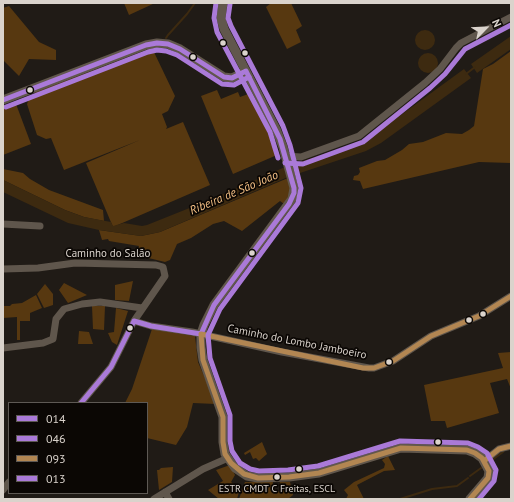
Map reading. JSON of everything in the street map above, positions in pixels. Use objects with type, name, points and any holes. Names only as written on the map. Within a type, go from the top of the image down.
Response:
[{"type":"main road","points":[[223,3],[221,18],[224,28],[276,129],[294,188],[292,199],[214,305],[201,334],[202,360],[223,417],[223,442],[225,454],[231,463],[240,471],[251,477],[258,478],[318,473],[335,469],[391,450],[409,447],[467,450],[475,453],[486,464],[489,475],[470,499]]},
{"type":"main road","points":[[3,100],[146,45],[157,43],[168,44],[180,49],[224,77],[232,78],[246,71]]},
{"type":"street","points":[[285,156],[301,157],[359,136],[425,83],[440,69],[461,42],[511,17]]},
{"type":"street","points":[[3,224],[40,226]]},
{"type":"street","name":"Caminho do Salão","points":[[3,269],[38,268],[75,263],[160,266],[164,270],[165,276],[142,308]]},
{"type":"street","name":"Caminho do Lombo Jamboeiro","points":[[134,321],[151,326],[192,332],[363,368],[374,368],[393,361],[431,336],[479,316],[511,296]]},
{"type":"street","points":[[3,348],[42,343],[53,339],[56,319],[64,309],[82,304],[100,302],[142,308],[111,367],[82,402]]},
{"type":"street","points":[[486,464],[500,449],[511,446]]},
{"type":"street","points":[[154,499],[203,469],[228,458]]},
{"type":"street","points":[[165,492],[169,499]]},
{"type":"shaded area","points":[[124,3],[155,3],[129,15]]},
{"type":"shaded area","points":[[271,3],[291,3],[302,26],[296,30],[301,42],[287,49],[266,7]]},
{"type":"shaded area","points":[[9,6],[39,42],[56,50],[56,60],[29,59],[19,76],[3,60],[3,8]]},
{"type":"shaded area","points":[[152,48],[175,96],[168,111],[162,114],[167,127],[166,129],[183,122],[210,185],[113,227],[86,163],[140,140],[64,170],[51,138],[46,139],[37,135],[27,104],[29,99],[36,94],[35,92]]},
{"type":"shaded area","points":[[511,51],[511,163],[479,162],[363,189],[360,181],[353,180],[354,176],[358,175],[360,172],[359,168],[377,161],[385,160],[409,144],[423,142],[446,133],[462,134],[474,126],[483,69],[493,64]]},
{"type":"shaded area","points":[[217,90],[221,99],[238,92],[240,97],[251,93],[277,155],[233,174],[201,96]]},
{"type":"shaded area","points":[[16,104],[31,144],[3,155],[3,109]]},
{"type":"shaded area","points":[[3,169],[23,173],[49,190],[103,210],[104,221],[84,217],[65,210],[3,180]]},
{"type":"shaded area","points":[[288,178],[291,193],[284,204],[280,201],[242,231],[224,221],[213,224],[191,238],[177,244],[170,260],[165,262],[136,255],[139,246],[109,241],[108,239],[102,240],[99,230],[141,236],[160,232]]},
{"type":"shaded area","points":[[133,281],[129,301],[115,300],[115,285]]},
{"type":"shaded area","points":[[64,283],[87,295],[68,303],[59,290]]},
{"type":"shaded area","points":[[45,284],[53,294],[53,305],[44,308],[37,294]]},
{"type":"shaded area","points":[[36,295],[42,308],[30,313],[30,321],[20,321],[20,340],[17,340],[17,317],[3,318],[3,306],[22,303]]},
{"type":"shaded area","points":[[92,306],[105,306],[104,330],[93,329]]},
{"type":"shaded area","points":[[116,308],[128,311],[117,345],[112,342],[108,333],[114,332]]},
{"type":"shaded area","points":[[152,329],[195,336],[198,362],[216,404],[193,403],[187,427],[176,445],[148,438],[148,402],[126,402],[132,389]]},
{"type":"shaded area","points":[[79,331],[89,332],[93,344],[78,344]]},
{"type":"shaded area","points":[[511,352],[511,389],[507,379],[490,383],[499,413],[447,428],[445,421],[431,421],[424,385],[503,368],[498,353]]},
{"type":"shaded area","points":[[262,442],[267,454],[259,461],[256,458],[253,459],[250,452],[245,455],[244,453]]},
{"type":"shaded area","points":[[388,456],[395,470],[384,471],[357,485],[364,499],[346,499],[348,495],[344,490],[354,482],[384,468],[385,464],[382,460]]},
{"type":"shaded area","points":[[230,465],[235,475],[231,482],[240,488],[237,499],[219,499],[208,490],[223,481],[216,470]]},
{"type":"shaded area","points":[[173,467],[172,482],[159,490],[157,470],[161,468]]},
{"type":"shaded area","points":[[245,482],[273,482],[272,491],[279,491],[280,482],[290,482],[293,495],[288,499],[239,499]]},
{"type":"water","points":[[425,30],[432,33],[435,40],[432,47],[425,50],[418,47],[415,40],[418,33]]},
{"type":"water","points":[[511,36],[511,49],[477,73],[471,64]]},
{"type":"water","points":[[428,53],[435,56],[438,63],[435,70],[428,73],[421,70],[418,63],[421,56]]},
{"type":"water","points":[[464,69],[471,78],[381,143],[366,151],[294,175],[291,165],[368,139]]},
{"type":"water","points":[[285,167],[288,177],[160,232],[141,236],[99,230],[68,223],[3,192],[3,180],[65,210],[84,217],[111,222],[113,226],[124,223],[142,226],[212,199]]},
{"type":"waterway","points":[[166,38],[195,3]]},
{"type":"waterway","name":"Ribeira de São João","points":[[466,74],[475,67]]},
{"type":"waterway","points":[[492,460],[503,452]]},
{"type":"waterway","points":[[470,476],[481,468]]},
{"type":"waterway","points":[[400,499],[432,489],[457,486],[468,478]]},
{"type":"transit line","name":"046","points":[[216,3],[214,18],[217,32],[270,132],[278,158]]},
{"type":"transit line","name":"013","points":[[230,4],[228,18],[231,26],[283,126],[290,145],[301,188],[298,203],[220,309],[208,335],[210,358],[230,415],[230,441],[232,451],[240,463],[250,469],[259,471],[288,470],[318,466],[400,441],[468,443],[487,453],[496,470],[494,481],[479,499]]},
{"type":"transit line","name":"046","points":[[285,163],[303,164],[363,142],[430,88],[445,74],[465,49],[511,25]]},
{"type":"transit line","name":"014","points":[[3,100],[146,45],[157,43],[168,44],[180,49],[224,77],[232,78],[246,71]]},
{"type":"transit line","name":"046","points":[[6,107],[148,52],[157,50],[166,51],[177,55],[222,84],[234,85],[249,77]]},
{"type":"transit line","name":"014","points":[[201,334],[214,305],[289,204],[294,193],[294,188],[280,139],[246,71]]},
{"type":"transit line","name":"093","points":[[470,499],[488,478],[489,471],[482,458],[467,450],[401,448],[319,473],[289,477],[258,478],[244,474],[231,463],[225,454],[223,442],[223,417],[203,360],[201,334],[363,368],[374,368],[393,361],[431,336],[479,316],[511,296]]},
{"type":"transit line","name":"014","points":[[134,321],[151,326],[201,334]]},
{"type":"transit line","name":"014","points":[[82,402],[111,367],[134,321]]},
{"type":"transit line","name":"093","points":[[484,461],[499,449],[511,446]]},
{"type":"place","name":"ESTR CMDT C Freitas, ESCL","points":[[277,477]]}]
